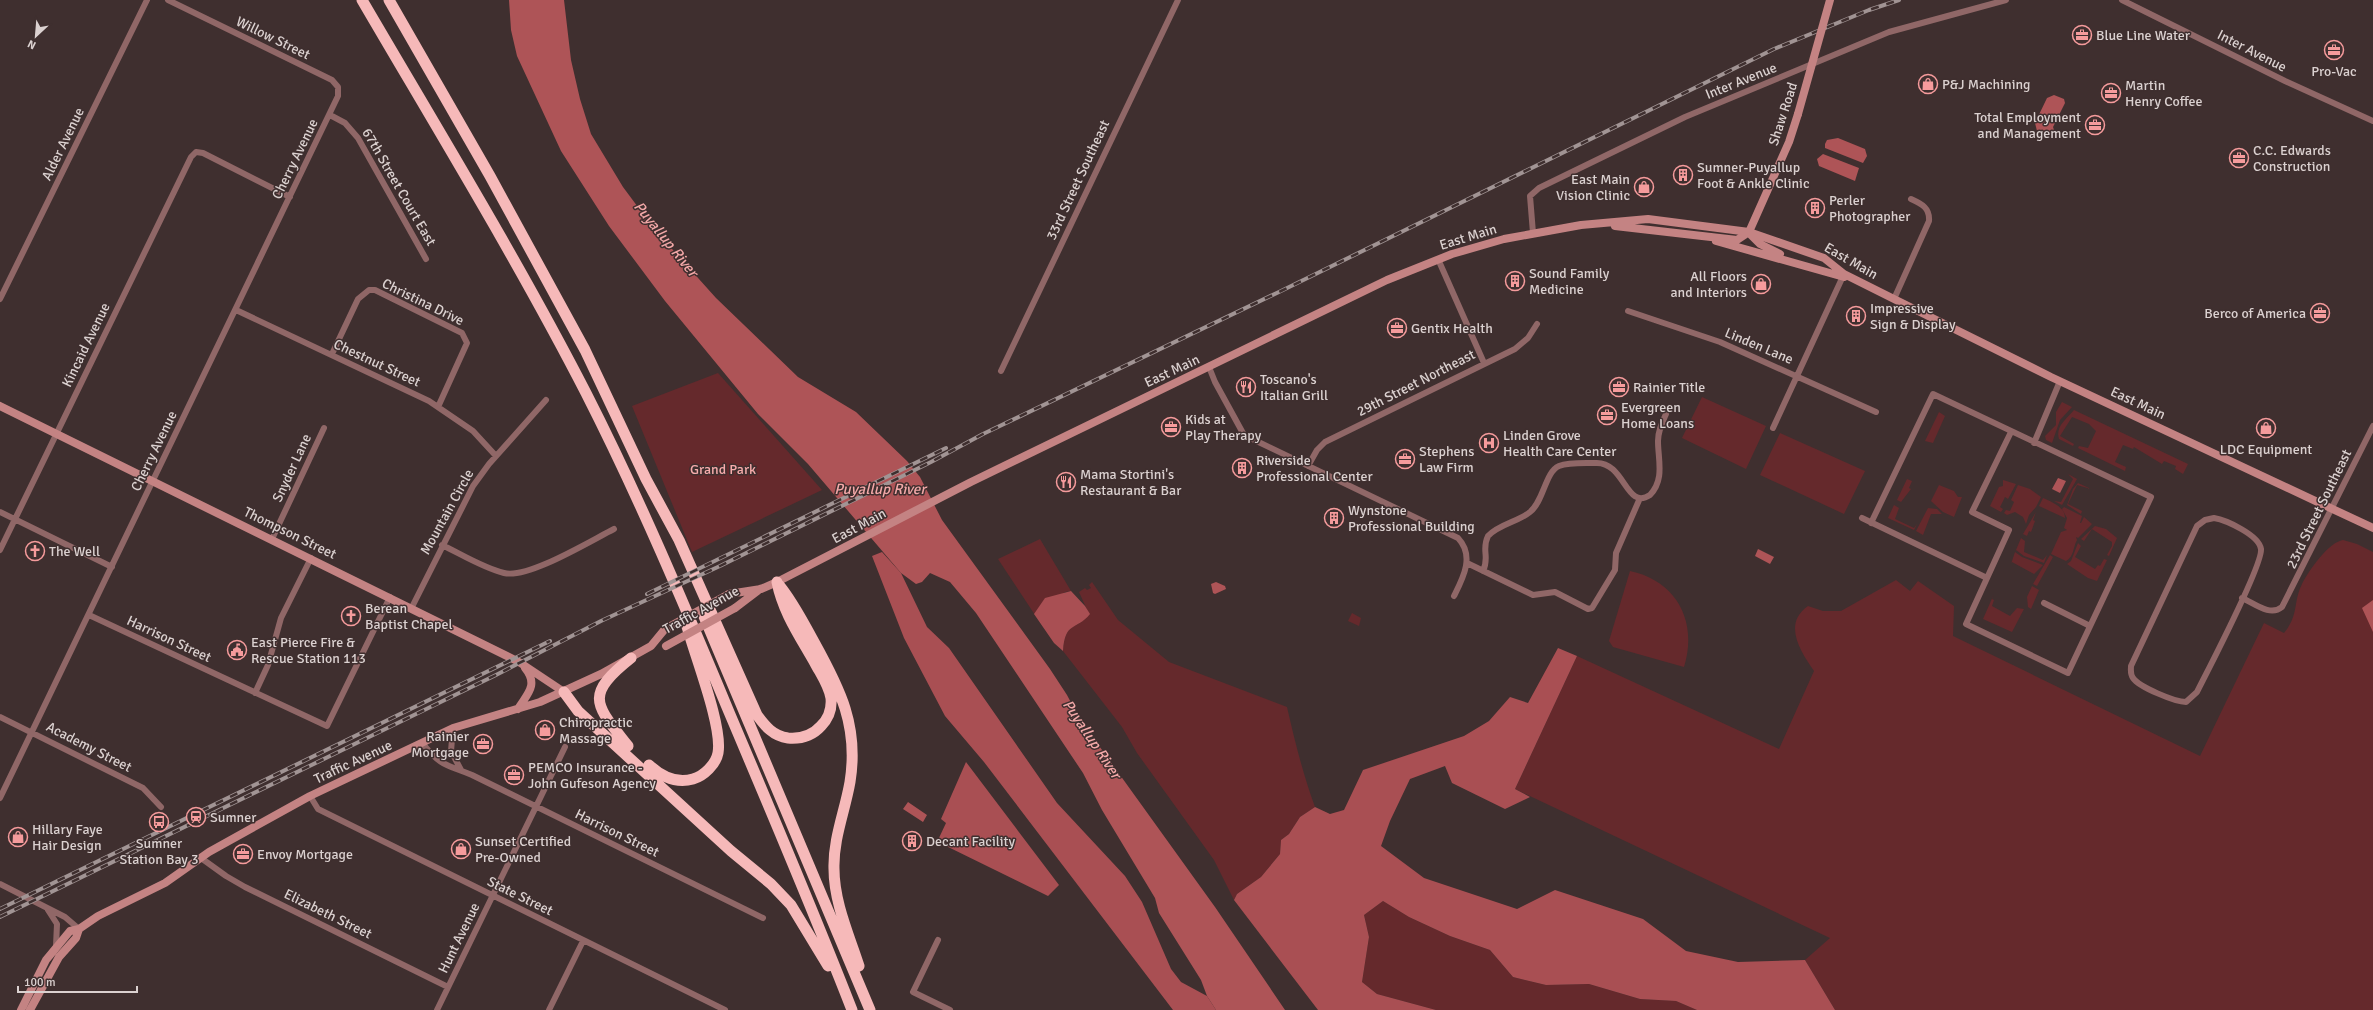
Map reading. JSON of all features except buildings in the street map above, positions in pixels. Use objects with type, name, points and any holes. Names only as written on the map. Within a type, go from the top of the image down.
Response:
[{"type":"highway","points":[[362,0],[522,275],[585,392],[651,526],[814,912],[851,1010]]},
{"type":"highway","points":[[389,0],[548,281],[585,350],[666,518],[714,641],[872,1010]]},
{"type":"highway","points":[[666,518],[679,540],[757,715],[770,731],[777,735],[801,738],[814,733],[824,723],[829,714],[831,700],[826,683],[781,602],[777,582]]},
{"type":"highway","points":[[777,582],[789,598],[832,675],[847,710],[853,751],[850,782],[836,843],[834,870],[842,914],[872,1010]]},
{"type":"highway","points":[[564,692],[659,774],[679,781],[699,777],[709,769],[718,754],[716,722],[691,642],[678,588]]},
{"type":"highway","points":[[628,746],[603,714],[598,697],[601,688],[616,670],[631,658]]},
{"type":"highway","points":[[564,692],[578,711],[731,851],[771,884],[792,905],[825,959],[851,1010]]},
{"type":"main road","name":"Shaw Road","points":[[1749,232],[1784,155],[1798,114],[1830,0]]},
{"type":"main road","name":"East Main","points":[[777,582],[829,557],[971,482],[1386,280],[1438,259],[1481,244],[1533,233],[1592,224],[1661,220],[1749,232],[1824,258],[1843,275]]},
{"type":"main road","name":"East Main","points":[[1592,224],[1667,230],[1737,240],[1749,232]]},
{"type":"main road","name":"East Main","points":[[1667,230],[1764,253],[1808,267],[1843,275],[2060,381],[2373,528]]},
{"type":"main road","name":"East Main","points":[[1749,232],[1760,244],[1808,267]]},
{"type":"main road","name":"Thompson Street","points":[[0,406],[412,607],[519,662],[564,692]]},
{"type":"main road","name":"Traffic Avenue","points":[[651,646],[666,646],[735,608],[761,589],[777,582]]},
{"type":"main road","name":"Traffic Avenue","points":[[21,1010],[46,960],[56,946],[70,931],[79,929],[98,916],[176,876],[201,858],[310,796],[453,728],[518,709],[564,692],[631,658],[651,646],[665,629],[729,594],[761,589]]},
{"type":"main road","points":[[518,709],[530,692],[532,684],[530,674],[519,662]]},
{"type":"main road","name":"Traffic Avenue","points":[[30,1010],[59,957],[76,938],[79,929]]},
{"type":"street","name":"Alder Avenue","points":[[0,299],[147,0]]},
{"type":"street","name":"Willow Street","points":[[168,0],[333,80],[338,87],[338,94],[330,115]]},
{"type":"street","name":"33rd Street Southeast","points":[[1001,371],[1178,0]]},
{"type":"street","name":"Inter Avenue","points":[[1533,233],[1529,207],[1530,196],[1539,188],[1685,117],[1889,32],[2006,0]]},
{"type":"street","name":"Inter Avenue","points":[[2122,0],[2285,81],[2373,121]]},
{"type":"street","name":"Cherry Avenue","points":[[0,798],[330,115]]},
{"type":"street","name":"67th Street Court East","points":[[330,115],[347,124],[358,138],[426,260]]},
{"type":"street","name":"Kincaid Avenue","points":[[0,550],[191,157],[196,152],[204,154],[290,197]]},
{"type":"street","points":[[1894,299],[1926,231],[1929,214],[1926,207],[1911,200]]},
{"type":"street","points":[[1438,259],[1484,363]]},
{"type":"street","points":[[1773,428],[1843,275]]},
{"type":"street","name":"Christina Drive","points":[[332,354],[358,299],[369,290],[375,290],[455,329],[464,336],[466,343],[438,407]]},
{"type":"street","name":"Chestnut Street","points":[[236,310],[332,354],[438,407],[473,431],[496,456]]},
{"type":"street","name":"Linden Lane","points":[[1628,311],[1720,342],[1876,412]]},
{"type":"street","name":"29th Street Northeast","points":[[1308,466],[1317,450],[1326,442],[1520,346],[1537,324]]},
{"type":"street","points":[[1209,367],[1215,382],[1242,433],[1251,439],[1451,533],[1463,545],[1467,563],[1454,596]]},
{"type":"street","points":[[2034,443],[2060,381]]},
{"type":"street","points":[[1871,523],[1933,394],[2150,497],[2068,673],[1966,624],[2009,530],[1972,512],[2011,432]]},
{"type":"street","name":"Mountain Circle","points":[[412,607],[470,491],[496,456],[546,400]]},
{"type":"street","points":[[1483,571],[1487,561],[1484,548],[1488,536],[1524,516],[1536,506],[1552,473],[1560,466],[1597,463],[1609,465],[1616,471],[1630,492],[1640,498],[1650,495],[1659,482],[1658,440],[1660,428],[1666,414]]},
{"type":"street","name":"23rd Street Southeast","points":[[2242,598],[2272,611],[2280,609],[2333,509],[2373,426]]},
{"type":"street","name":"Snyder Lane","points":[[272,539],[324,428]]},
{"type":"street","points":[[1467,563],[1533,595],[1555,592],[1588,609],[1592,608],[1615,570],[1616,553],[1640,498]]},
{"type":"street","points":[[0,512],[112,567]]},
{"type":"street","points":[[1862,518],[1987,578]]},
{"type":"street","points":[[2219,519],[2253,536],[2259,544],[2259,556],[2242,598],[2197,692],[2186,702],[2173,700],[2133,679],[2131,671],[2133,662],[2197,526],[2205,520],[2219,519]]},
{"type":"street","points":[[442,545],[502,573],[517,574],[542,565],[614,529]]},
{"type":"street","points":[[255,693],[268,665],[281,618],[311,558]]},
{"type":"street","name":"Harrison Street","points":[[88,614],[327,726],[390,597]]},
{"type":"street","points":[[2044,603],[2090,626]]},
{"type":"street","name":"Academy Street","points":[[0,716],[143,788],[161,807]]},
{"type":"street","points":[[453,728],[451,751],[461,770]]},
{"type":"street","name":"Harrison Street","points":[[422,743],[439,762],[451,769],[461,770],[762,918]]},
{"type":"street","name":"Hunt Avenue","points":[[437,1010],[565,747]]},
{"type":"street","name":"State Street","points":[[310,796],[318,809],[725,1010]]},
{"type":"street","name":"Elizabeth Street","points":[[201,858],[222,874],[245,887],[448,987]]},
{"type":"street","points":[[0,884],[65,917],[79,929]]},
{"type":"street","points":[[45,908],[57,924],[56,946]]},
{"type":"street","points":[[938,940],[913,992],[950,1010]]},
{"type":"street","points":[[549,1010],[583,941]]},
{"type":"green space","name":"Grand Park","points":[[718,373],[822,490],[692,552],[632,406]]},
{"type":"green space","points":[[1702,397],[1766,426],[1746,469],[1682,438]]},
{"type":"green space","points":[[2062,402],[2072,407],[2060,420],[2052,443],[2046,440],[2045,436],[2056,425],[2056,412]]},
{"type":"green space","points":[[2074,410],[2188,464],[2183,474],[2175,469],[2176,466],[2164,461],[2162,464],[2134,447],[2133,449],[2123,445],[2115,462],[2126,467],[2125,471],[2078,448],[2079,446],[2088,448],[2096,431],[2089,424],[2072,417],[2060,436],[2074,444],[2073,446],[2059,439],[2058,434],[2060,426]]},
{"type":"green space","points":[[1939,412],[1945,416],[1933,443],[1925,441]]},
{"type":"green space","points":[[1780,433],[1865,471],[1844,514],[1760,475]]},
{"type":"green space","points":[[2068,474],[2077,479],[2062,505],[2054,501],[2061,502],[2073,479]]},
{"type":"green space","points":[[1907,479],[1912,481],[1909,488],[1911,489],[1901,502],[1897,500]]},
{"type":"green space","points":[[2003,480],[2016,484],[2008,499],[2005,497],[2000,507],[2003,509],[2001,512],[1990,506],[1999,487],[2003,486]]},
{"type":"green space","points":[[2078,483],[2091,489],[2077,485],[2068,504],[2082,511],[2081,514],[2067,505],[2073,489]]},
{"type":"green space","points":[[1939,485],[1954,491],[1958,497],[1962,497],[1954,517],[1943,512],[1931,501]]},
{"type":"green space","points":[[2018,485],[2030,489],[2041,497],[2036,507],[2029,515],[2026,524],[2023,517],[2015,512],[2007,515],[2004,513],[2006,510],[2010,511],[2014,502],[2011,500]]},
{"type":"green space","points":[[2043,498],[2054,503],[2060,508],[2063,511],[2065,518],[2039,506]]},
{"type":"green space","points":[[1894,505],[1899,508],[1895,519],[1914,528],[1917,524],[1914,530],[1888,518]]},
{"type":"green space","points":[[2064,507],[2082,516],[2080,523],[2084,517],[2092,524],[2078,538],[2076,537],[2077,540],[2071,557],[2066,561],[2051,554],[2061,532],[2067,530],[2064,528],[2067,518],[2062,509]]},
{"type":"green space","points":[[1928,508],[1937,509],[1942,514],[1931,514],[1923,535],[1916,531]]},
{"type":"green space","points":[[2036,512],[2033,520],[2035,521],[2031,532],[2029,531],[2027,536],[2023,534]]},
{"type":"green space","points":[[2095,526],[2106,529],[2117,538],[2109,556],[2107,555],[2112,546],[2112,542],[2092,529],[2084,541],[2081,539]]},
{"type":"green space","points":[[2021,538],[2025,541],[2024,552],[2043,560],[2047,555],[2044,563],[2024,556],[2016,550]]},
{"type":"green space","points":[[1040,539],[1071,591],[1065,592],[1035,615],[998,559]]},
{"type":"green space","points":[[2343,540],[2357,544],[2373,552],[2373,1010],[1835,1010],[1805,960],[1830,938],[1515,789],[1577,656],[1779,749],[1814,671],[1796,638],[1796,621],[1800,613],[1808,606],[1823,611],[1841,611],[1896,580],[1910,591],[1918,581],[1954,606],[1953,636],[2200,756],[2264,623],[2284,633],[2292,620],[2299,591],[2309,572],[2326,551]]},
{"type":"green space","points":[[2078,543],[2081,546],[2075,557],[2095,569],[2098,565],[2100,566],[2104,559],[2107,560],[2097,581],[2088,578],[2067,564],[2071,561]]},
{"type":"green space","points":[[2015,552],[2022,557],[2043,565],[2034,574],[2012,562],[2011,564]]},
{"type":"green space","points":[[2050,555],[2053,557],[2037,586],[2033,584]]},
{"type":"green space","points":[[1630,571],[1646,576],[1660,584],[1671,594],[1680,606],[1685,619],[1688,634],[1688,650],[1684,667],[1613,647],[1609,641]]},
{"type":"green space","points":[[1092,582],[1118,620],[1169,662],[1287,707],[1300,758],[1315,807],[1300,817],[1289,834],[1281,840],[1280,854],[1261,877],[1237,894],[1234,900],[1214,860],[1137,753],[1122,727],[1063,651],[1066,635],[1089,614],[1079,592],[1085,588],[1087,590],[1091,588],[1089,585]]},
{"type":"green space","points":[[2032,586],[2039,590],[2031,609],[2028,607],[2027,597]]},
{"type":"green space","points":[[1994,594],[1992,606],[2010,616],[2017,608],[2024,609],[2012,632],[1983,619]]},
{"type":"green space","points":[[1352,613],[1361,618],[1359,626],[1348,621]]},
{"type":"green space","points":[[1383,901],[1409,917],[1450,936],[1490,950],[1513,977],[1546,985],[1589,984],[1640,999],[1676,1001],[1697,1010],[1436,1010],[1377,994],[1362,982],[1369,937],[1364,915]]},
{"type":"shaded area","points":[[882,552],[901,573],[927,627],[949,648],[1057,803],[1125,876],[1142,902],[1171,969],[1181,982],[1207,996],[1216,1010],[1173,1010],[984,762],[945,716],[904,638],[872,556]]},
{"type":"shaded area","points":[[1071,591],[1085,606],[1090,614],[1072,628],[1066,635],[1063,651],[1054,643],[1034,614],[1045,598]]},
{"type":"shaded area","points":[[1558,648],[1577,656],[1515,789],[1530,797],[1505,809],[1452,783],[1445,766],[1410,779],[1390,821],[1381,846],[1424,878],[1517,909],[1555,890],[1643,919],[1686,951],[1738,962],[1805,960],[1835,1010],[1697,1010],[1676,1001],[1640,999],[1589,984],[1546,985],[1513,977],[1490,950],[1450,936],[1409,917],[1383,901],[1364,915],[1369,937],[1362,982],[1377,994],[1436,1010],[1318,1010],[1234,900],[1237,894],[1261,877],[1280,854],[1281,840],[1289,834],[1300,817],[1315,807],[1330,814],[1344,810],[1363,770],[1464,736],[1489,721],[1510,697],[1528,703]]},
{"type":"shaded area","points":[[966,762],[1059,885],[1048,896],[940,843],[938,840],[946,823],[941,819]]},
{"type":"water","name":"Puyallup River","points":[[509,0],[564,0],[571,60],[580,99],[591,134],[623,187],[655,230],[716,298],[798,377],[856,412],[907,461],[920,477],[942,520],[1050,669],[1067,695],[1079,718],[1215,907],[1285,1010],[1216,1010],[1207,996],[1201,980],[1159,913],[1155,898],[1102,810],[1083,773],[976,613],[950,582],[930,573],[922,582],[916,584],[901,573],[808,464],[758,414],[665,301],[609,226],[561,151],[517,56],[511,30]]},
{"type":"water","points":[[2054,95],[2064,99],[2065,103],[2053,127],[2056,136],[2052,138],[2037,131],[2035,123],[2047,98]]},
{"type":"water","points":[[1838,138],[1865,149],[1867,156],[1863,163],[1825,148],[1827,140]]},
{"type":"water","points":[[1823,154],[1859,168],[1855,181],[1819,166],[1817,159]]},
{"type":"water","points":[[2058,478],[2066,481],[2060,493],[2052,489]]},
{"type":"water","points":[[1758,549],[1774,557],[1770,564],[1755,556]]},
{"type":"water","points":[[1216,582],[1225,586],[1226,589],[1215,594],[1213,593],[1211,584]]},
{"type":"water","points":[[2373,600],[2373,632],[2362,608]]},
{"type":"water","points":[[908,802],[927,815],[923,822],[903,809]]},
{"type":"railway","points":[[0,917],[496,675],[601,621],[720,566],[931,462],[983,434],[1281,291],[1774,49],[1869,10],[1899,0]]},
{"type":"railway","points":[[647,594],[946,448]]},
{"type":"railway","points":[[0,909],[550,641]]},
{"type":"place","name":"Blue Line Water","points":[[2082,35]]},
{"type":"place","name":"Pro-Vac","points":[[2334,50]]},
{"type":"place","name":"P&J Machining","points":[[1928,84]]},
{"type":"place","name":"Martin Henry Coffee","points":[[2111,93]]},
{"type":"place","name":"Total Employment and Management","points":[[2095,125]]},
{"type":"place","name":"C.C. Edwards Construction","points":[[2239,158]]},
{"type":"place","name":"Sumner-Puyallup Foot & Ankle Clinic","points":[[1683,175]]},
{"type":"place","name":"East Main Vision Clinic","points":[[1644,187]]},
{"type":"place","name":"Perler Photographer","points":[[1815,208]]},
{"type":"place","name":"Sound Family Medicine","points":[[1515,281]]},
{"type":"place","name":"All Floors and Interiors","points":[[1761,284]]},
{"type":"place","name":"Berco of America","points":[[2320,313]]},
{"type":"place","name":"Impressive Sign & Display","points":[[1856,316]]},
{"type":"place","name":"Gentix Health","points":[[1397,328]]},
{"type":"place","name":"Toscano's Italian Grill","points":[[1246,387]]},
{"type":"place","name":"Rainier Title","points":[[1619,387]]},
{"type":"place","name":"Evergreen Home Loans","points":[[1607,415]]},
{"type":"place","name":"Kids at Play Therapy","points":[[1171,427]]},
{"type":"place","name":"LDC Equipment","points":[[2266,428]]},
{"type":"place","name":"Linden Grove Health Care Center","points":[[1489,443]]},
{"type":"place","name":"Stephens Law Firm","points":[[1405,459]]},
{"type":"place","name":"Riverside Professional Center","points":[[1242,468]]},
{"type":"place","name":"Mama Stortini's Restaurant & Bar","points":[[1066,482]]},
{"type":"place","name":"Wynstone Professional Building","points":[[1334,518]]},
{"type":"place","name":"The Well","points":[[35,551]]},
{"type":"place","name":"Berean Baptist Chapel","points":[[351,616]]},
{"type":"place","name":"East Pierce Fire & Rescue Station 113","points":[[237,650]]},
{"type":"place","name":"Chiropractic Massage","points":[[545,730]]},
{"type":"place","name":"Rainier Mortgage","points":[[483,744]]},
{"type":"place","name":"PEMCO Insurance - John Gufeson Agency","points":[[514,775]]},
{"type":"place","name":"Sumner","points":[[196,817]]},
{"type":"place","name":"Sumner Station Bay 3","points":[[159,822]]},
{"type":"place","name":"Hillary Faye Hair Design","points":[[18,837]]},
{"type":"place","name":"Decant Facility","points":[[912,841]]},
{"type":"place","name":"Sunset Certified Pre-Owned","points":[[461,849]]},
{"type":"place","name":"Envoy Mortgage","points":[[243,854]]}]
